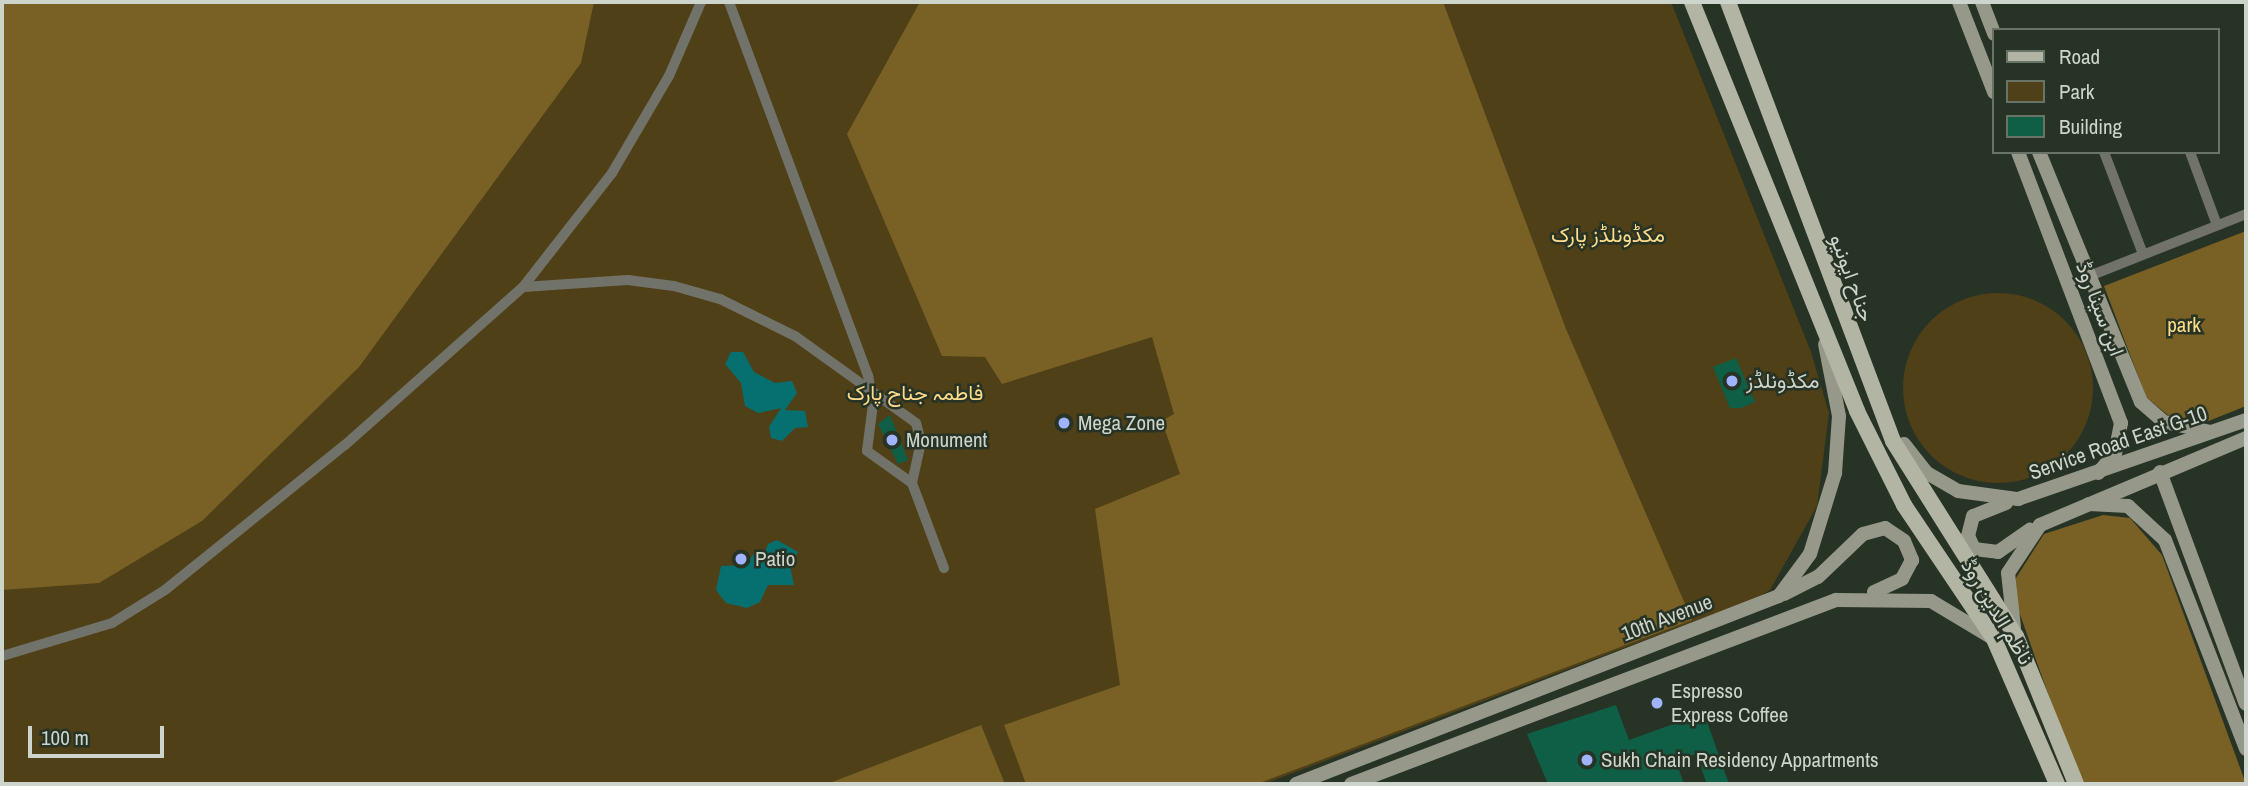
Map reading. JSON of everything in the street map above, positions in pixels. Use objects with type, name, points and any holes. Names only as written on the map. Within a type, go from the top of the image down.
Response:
[{"type":"main road","name":"جناح ایونیو","points":[[1728,2],[1878,401],[1905,465],[1962,556]]},
{"type":"main road","points":[[1959,2],[1993,89]]},
{"type":"main road","points":[[1982,2],[1993,31]]},
{"type":"main road","points":[[1696,6],[1819,320],[1838,402],[1839,450],[1810,554],[1779,596]]},
{"type":"main road","name":"ابن سینا روڈ","points":[[2019,154],[2121,423],[2115,453],[2095,476]]},
{"type":"main road","name":"ابن سینا روڈ","points":[[2040,154],[2087,277],[2141,402],[2164,422],[2213,432]]},
{"type":"main road","name":"ناظم الدین روڈ","points":[[1819,320],[1886,472],[1928,541],[1994,639],[2057,784]]},
{"type":"main road","name":"Service Road East G-10","points":[[1878,401],[1927,473],[1975,497],[2018,499],[2095,476],[2246,420]]},
{"type":"main road","name":"Service Road East G-10","points":[[2016,636],[2007,602],[2008,573],[2040,525],[2082,504],[2246,438]]},
{"type":"main road","points":[[2160,472],[2242,683],[2246,704]]},
{"type":"main road","points":[[2018,499],[1973,516],[1968,536],[1974,550],[1998,552],[2040,525]]},
{"type":"main road","points":[[2082,504],[2128,506],[2165,540],[2246,749]]},
{"type":"main road","name":"10th Avenue","points":[[1296,784],[1779,596],[1818,577],[1871,529],[1897,534],[1909,549],[1909,570],[1893,586],[1698,648],[1351,784]]},
{"type":"main road","name":"ناظم الدین روڈ","points":[[1962,556],[2016,636],[2076,784]]},
{"type":"main road","name":"10th Avenue","points":[[1860,595],[1931,601],[1994,639]]},
{"type":"main road","points":[[1485,711],[1492,727]]},
{"type":"street","points":[[2,656],[112,623],[165,590],[345,445],[523,287],[612,173],[669,76],[701,2]]},
{"type":"street","points":[[729,2],[872,393],[867,451],[912,483]]},
{"type":"street","points":[[2105,154],[2143,254]]},
{"type":"street","points":[[2191,154],[2217,225]]},
{"type":"street","points":[[2087,277],[2246,214]]},
{"type":"street","points":[[523,287],[628,280],[720,299],[795,336],[872,393],[909,416],[920,432],[912,483],[944,568]]},
{"type":"green space","name":"فاطمہ جناح پارک","points":[[2,2],[1671,2],[1811,352],[1829,413],[1817,506],[1770,590],[1756,598],[1264,784],[2,784]]},
{"type":"green space","points":[[2,2],[594,2],[581,63],[359,367],[202,521],[99,583],[2,590]]},
{"type":"green space","points":[[920,2],[1443,2],[1566,329],[1692,620],[1257,784],[1026,784],[1004,725],[1120,685],[1095,509],[1180,474],[1162,421],[1174,414],[1152,337],[1002,384],[985,357],[942,356],[847,134]]},
{"type":"green space","name":"park","points":[[2246,231],[2246,406],[2196,426],[2169,416],[2146,397],[2104,286]]},
{"type":"green space","points":[[1998,293],[2034,300],[2065,321],[2086,352],[2093,388],[2086,424],[2065,455],[2034,476],[1998,483],[1962,476],[1931,455],[1910,424],[1903,388],[1910,352],[1931,321],[1962,300]]},
{"type":"green space","points":[[2103,515],[2130,518],[2162,555],[2246,784],[2080,784],[2017,606],[2016,578],[2044,534]]},
{"type":"green space","points":[[981,725],[1005,784],[827,784]]},
{"type":"water","points":[[731,352],[743,352],[754,372],[775,383],[792,381],[797,393],[785,410],[805,411],[808,427],[795,428],[782,441],[771,438],[769,427],[781,408],[758,413],[745,406],[741,383],[725,364]]},
{"type":"water","points":[[777,540],[798,552],[790,566],[794,585],[768,585],[760,602],[747,608],[726,603],[716,590],[721,566],[744,565],[754,554],[762,561],[768,544]]},
{"type":"building","name":"مکڈونلڈز","points":[[1736,358],[1755,402],[1741,408],[1730,408],[1713,367]]},
{"type":"building","name":"Monument","points":[[890,415],[908,460],[898,464],[878,424]]},
{"type":"building","points":[[1616,705],[1629,740],[1704,713],[1729,784],[1707,784],[1696,754],[1676,761],[1684,784],[1548,784],[1527,734]]},
{"type":"place","name":"مکڈونلڈز","points":[[1732,381]]},
{"type":"place","name":"Mega Zone","points":[[1064,423]]},
{"type":"place","name":"Monument","points":[[892,440]]},
{"type":"place","name":"Patio","points":[[741,559]]},
{"type":"place","name":"Espresso Express Coffee","points":[[1657,703]]},
{"type":"place","name":"Sukh Chain Residency Appartments","points":[[1587,760]]},
{"type":"park label","name":"مکڈونلڈز پارک","points":[[1608,235]]}]
